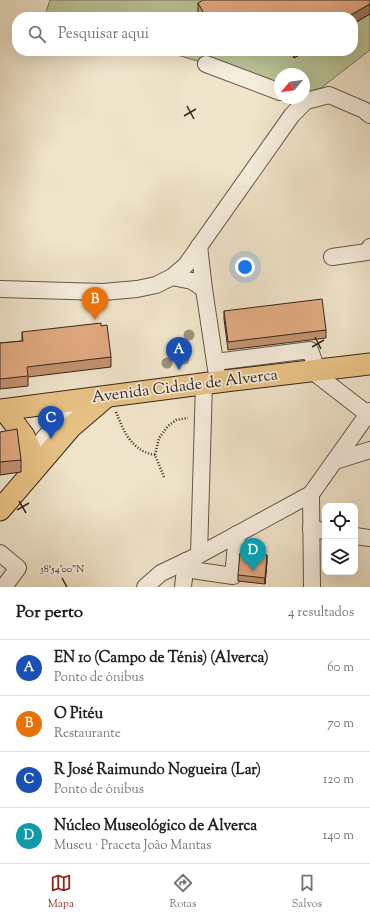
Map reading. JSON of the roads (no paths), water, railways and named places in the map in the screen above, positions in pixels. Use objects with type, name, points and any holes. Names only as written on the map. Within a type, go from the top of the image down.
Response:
[{"type":"main road","name":"Avenida Cidade de Alverca","points":[[2,410],[370,364]]},
{"type":"main road","points":[[0,510],[8,493],[32,472],[71,427],[108,396]]},
{"type":"main road","points":[[2,410],[24,436],[30,449],[32,472]]},
{"type":"street","points":[[206,64],[274,90]]},
{"type":"street","points":[[310,98],[329,95],[364,110],[370,115]]},
{"type":"street","points":[[0,289],[103,292],[156,286],[172,277],[186,265],[200,246],[299,104]]},
{"type":"street","points":[[183,587],[190,562],[202,438],[215,362],[204,289],[200,246]]},
{"type":"street","points":[[332,256],[367,252],[370,247]]},
{"type":"street","points":[[172,277],[192,281],[204,289]]},
{"type":"street","points":[[145,587],[161,573],[190,562],[237,534],[311,494],[369,414],[315,370],[310,350],[215,362]]},
{"type":"street","points":[[32,472],[39,444],[80,400]]},
{"type":"street","points":[[335,461],[370,450]]},
{"type":"street","points":[[311,494],[318,530],[312,587]]},
{"type":"street","points":[[190,562],[233,576],[237,534]]},
{"type":"street","points":[[358,536],[370,538]]},
{"type":"street","points":[[0,553],[18,568],[6,584]]},
{"type":"place","name":"O Pitéu","points":[[95,320]]},
{"type":"place","name":"EN 10 (Campo de Ténis) (Alverca)","points":[[179,370]]},
{"type":"place","name":"R José Raimundo Nogueira (Lar)","points":[[51,439]]},
{"type":"place","name":"Núcleo Museológico de Alverca","points":[[253,571]]}]
